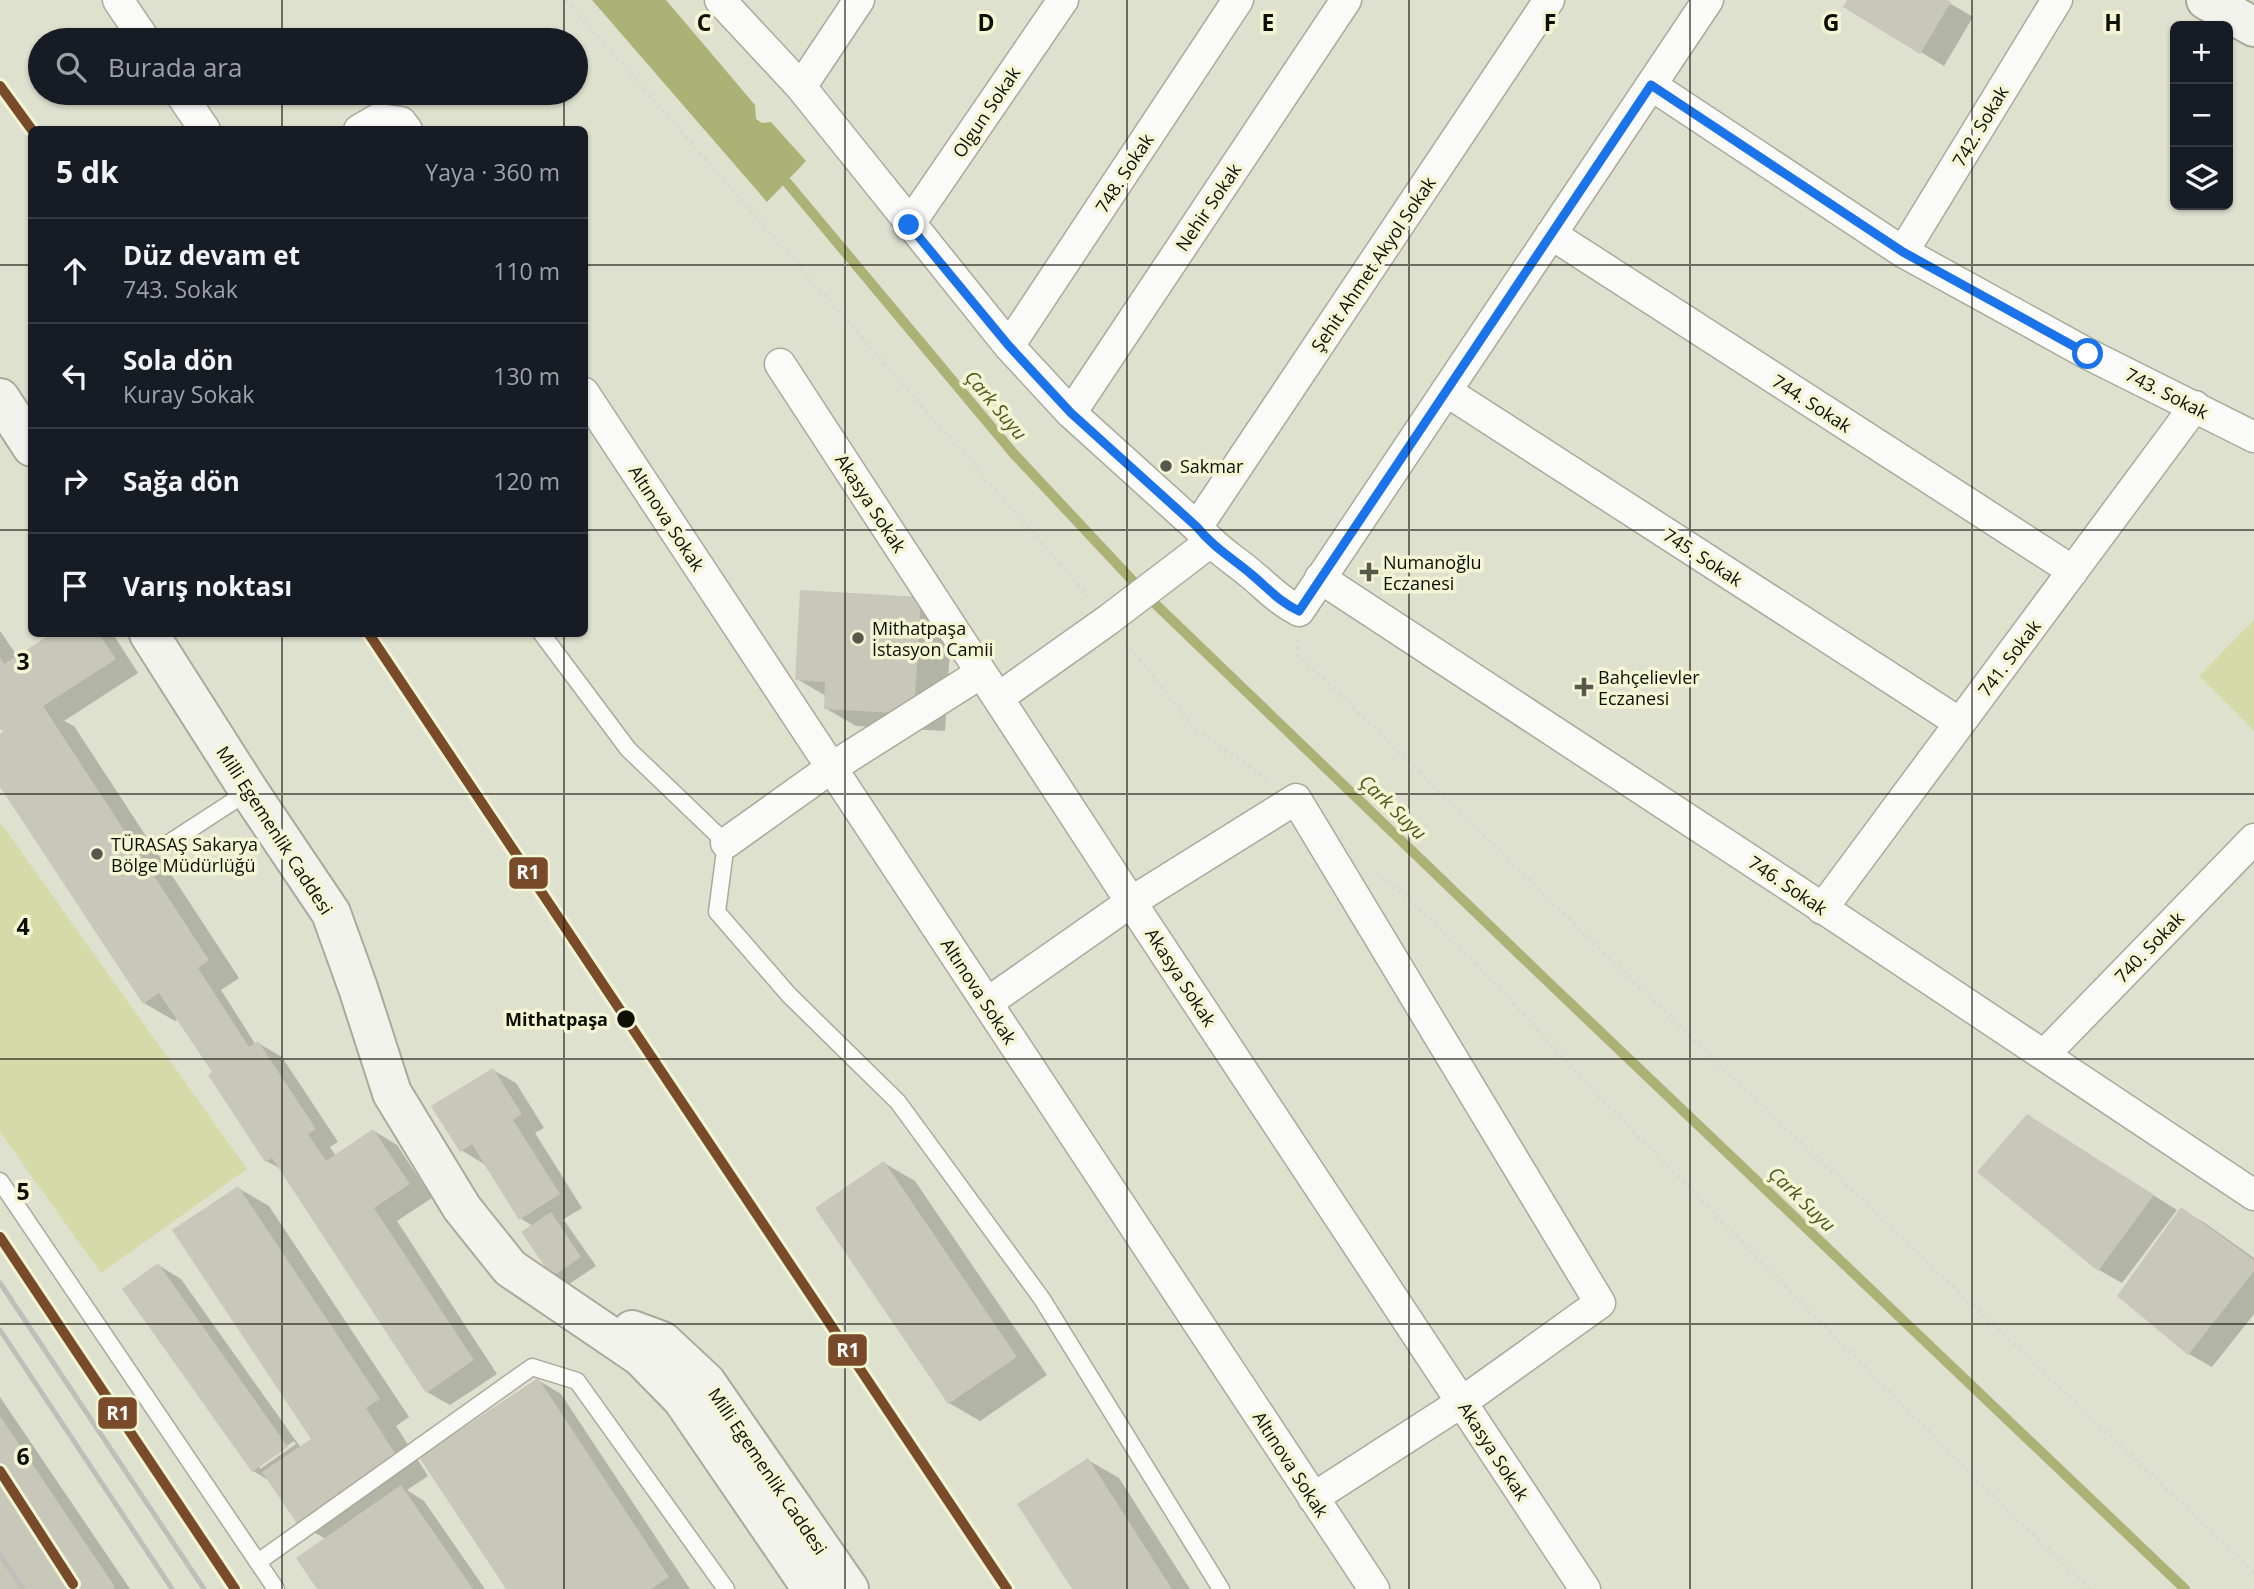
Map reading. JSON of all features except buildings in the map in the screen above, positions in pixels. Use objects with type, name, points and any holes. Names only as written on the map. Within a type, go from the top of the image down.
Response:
[{"type":"main road","points":[[2206,0],[2254,27]]},
{"type":"main road","points":[[0,398],[28,441]]},
{"type":"main road","name":"Milli Egemenlik Caddesi","points":[[151,637],[331,913],[392,1093],[462,1208],[510,1268],[641,1357],[682,1399],[812,1589]]},
{"type":"main road","name":"Milli Egemenlik Caddesi","points":[[567,1305],[662,1341],[706,1381],[849,1589]]},
{"type":"street","points":[[118,0],[137,28]]},
{"type":"street","points":[[720,0],[801,87],[909,225],[1009,346],[1071,413],[1200,542],[1251,574],[1280,602],[1299,611],[1708,0]]},
{"type":"street","points":[[801,87],[859,0]]},
{"type":"street","name":"Olgun Sokak","points":[[909,225],[1063,0]]},
{"type":"street","name":"748. Sokak","points":[[1009,346],[1238,0]]},
{"type":"street","name":"Nehir Sokak","points":[[1071,413],[1346,0]]},
{"type":"street","name":"Şehit Ahmet Akyol Sokak","points":[[998,698],[1122,609],[1200,542],[1549,0]]},
{"type":"street","name":"742. Sokak","points":[[1903,252],[2057,0]]},
{"type":"street","name":"743. Sokak","points":[[1651,85],[1903,252],[2088,354],[2254,437]]},
{"type":"street","points":[[188,105],[202,126]]},
{"type":"street","points":[[366,126],[378,119],[401,122],[404,126]]},
{"type":"street","name":"744. Sokak","points":[[1550,234],[2073,571]]},
{"type":"street","name":"Akasya Sokak","points":[[780,364],[1131,902],[1585,1589]]},
{"type":"street","name":"745. Sokak","points":[[1446,391],[1960,723]]},
{"type":"street","name":"Altınova Sokak","points":[[588,399],[1374,1589]]},
{"type":"street","name":"741. Sokak","points":[[1822,909],[2195,406]]},
{"type":"street","name":"746. Sokak","points":[[1320,578],[2254,1195]]},
{"type":"street","points":[[726,843],[831,768],[981,673]]},
{"type":"street","points":[[987,1003],[1131,902],[1296,799],[1600,1303],[1462,1402],[1313,1498]]},
{"type":"street","name":"740. Sokak","points":[[2044,1055],[2254,839]]},
{"type":"lane","points":[[544,637],[628,749],[726,843],[717,912],[789,995],[898,1102],[1042,1299],[1221,1589]]},
{"type":"lane","points":[[169,843],[249,791]]},
{"type":"lane","points":[[0,1181],[276,1589]]},
{"type":"lane","points":[[258,1562],[532,1367],[577,1381],[726,1589]]},
{"type":"path","points":[[1299,611],[1298,654],[1710,1056],[2254,1572]]},
{"type":"shaded area","points":[[592,0],[666,0],[755,105],[756,119],[762,123],[771,122],[806,161],[767,202]]},
{"type":"shaded area","points":[[2254,620],[2254,731],[2199,676]]},
{"type":"shaded area","points":[[0,822],[247,1169],[101,1273],[0,1132]]},
{"type":"waterway","name":"Çark Suyu","points":[[779,173],[1014,454],[1146,595],[2185,1589]]},
{"type":"railway","points":[[0,1237],[235,1589]]},
{"type":"railway","points":[[0,1283],[204,1589]]},
{"type":"railway","points":[[0,1330],[172,1589]]},
{"type":"railway","points":[[0,1471],[73,1584]]},
{"type":"railway","points":[[0,1555],[23,1589]]},
{"type":"transit line","name":"R1","points":[[0,86],[29,126]]},
{"type":"transit line","name":"R1","points":[[371,637],[1007,1589]]},
{"type":"transit line","name":"R1","points":[[0,1237],[235,1589]]},
{"type":"transit line","name":"R1","points":[[0,1471],[73,1584]]},
{"type":"place","name":"Sakmar","points":[[1166,466]]},
{"type":"place","name":"Numanoğlu Eczanesi","points":[[1369,572]]},
{"type":"place","name":"Mithatpaşa İstasyon Camii","points":[[858,638]]},
{"type":"place","name":"Bahçelievler Eczanesi","points":[[1584,687]]},
{"type":"place","name":"TÜRASAŞ Sakarya Bölge Müdürlüğü","points":[[97,854]]},
{"type":"place","name":"Mithatpaşa","points":[[626,1019]]},
{"type":"route","points":[[909,225],[1009,346],[1071,413],[1197,527],[1209,542],[1251,574],[1280,602],[1299,611],[1651,85],[1903,252],[2088,354]]}]
